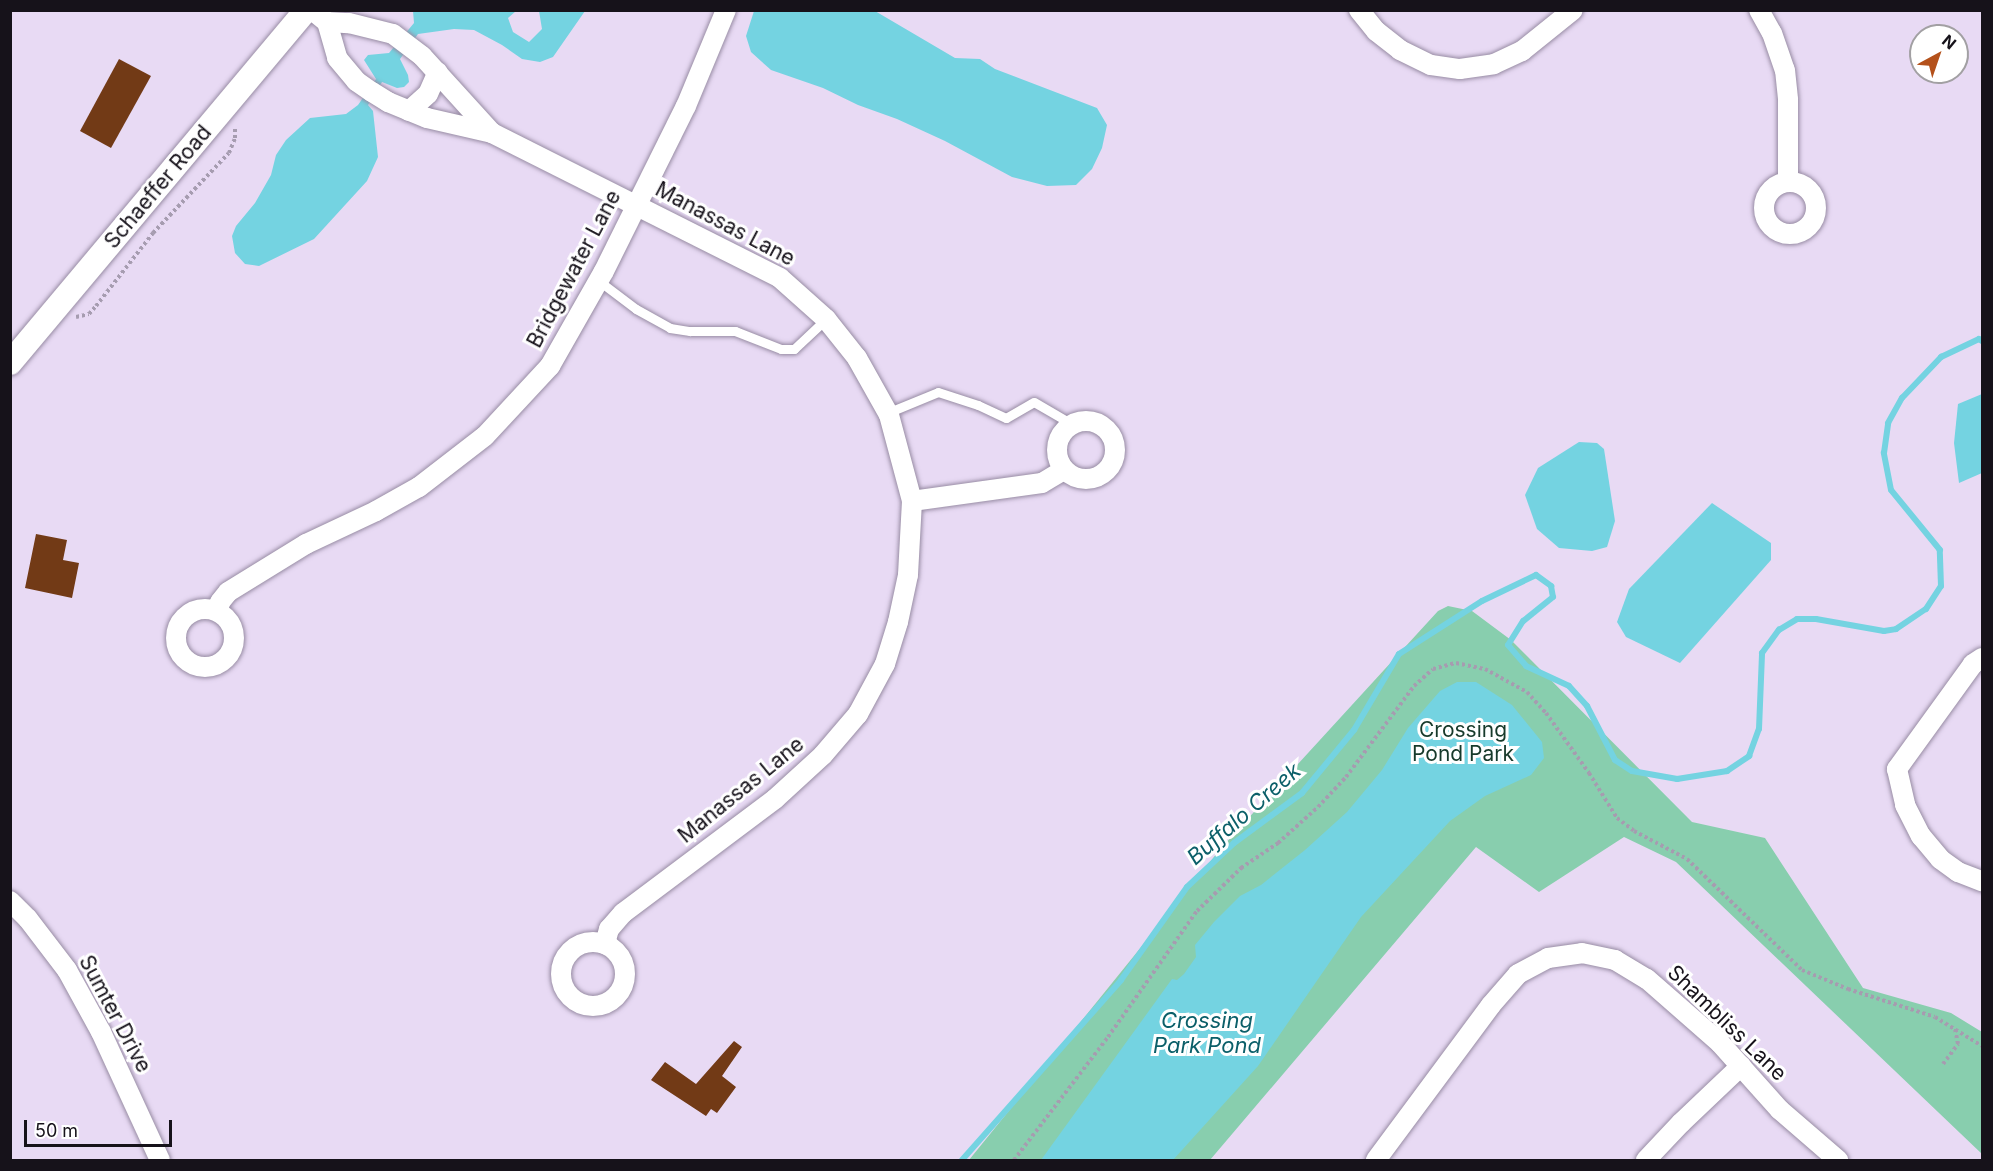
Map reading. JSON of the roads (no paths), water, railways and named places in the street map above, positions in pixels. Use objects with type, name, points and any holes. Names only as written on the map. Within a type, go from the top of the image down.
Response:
[{"type":"street","name":"Schaeffer Road","points":[[10,363],[306,10]]},
{"type":"street","name":"Bridgewater Lane","points":[[218,611],[220,602],[228,592],[306,544],[420,487],[485,436],[550,366],[599,281],[686,106],[726,10]]},
{"type":"street","points":[[1359,10],[1376,31],[1400,50],[1431,65],[1460,69],[1494,64],[1522,51],[1573,10]]},
{"type":"street","points":[[1759,10],[1772,33],[1785,70],[1788,100],[1788,181]]},
{"type":"street","name":"Manassas Lane","points":[[320,16],[393,34],[422,56],[492,133],[780,278],[826,319],[857,358],[888,413],[906,472],[912,501],[908,575],[898,622],[885,664],[858,714],[823,755],[775,799],[623,913],[609,928],[605,944]]},
{"type":"street","points":[[320,16],[337,58],[356,81],[388,102],[409,111],[450,124],[492,133]]},
{"type":"street","points":[[409,111],[428,94],[438,72]]},
{"type":"street","points":[[1089,421],[1098,424],[1112,437],[1114,455],[1106,471],[1098,476],[1080,478],[1064,470],[1059,462],[1057,441],[1062,432],[1072,424],[1089,421]]},
{"type":"street","points":[[912,501],[1042,483],[1064,470]]},
{"type":"street","points":[[1983,658],[1972,664],[1897,769],[1905,805],[1922,836],[1940,859],[1958,872],[1983,881]]},
{"type":"street","name":"Sumter Drive","points":[[10,901],[28,919],[67,970],[101,1032],[160,1161]]},
{"type":"street","name":"Shambliss Lane","points":[[1376,1161],[1498,997],[1518,974],[1548,958],[1582,952],[1615,960],[1647,978],[1741,1066],[1780,1110],[1838,1161]]},
{"type":"street","points":[[1647,1161],[1681,1123],[1741,1066]]},
{"type":"lane","points":[[599,281],[636,309],[670,328],[690,332],[735,332],[780,349],[794,349],[826,319]]},
{"type":"lane","points":[[888,413],[938,392],[978,405],[1006,418],[1034,402],[1072,424]]},
{"type":"water","points":[[413,11],[516,11],[508,18],[513,32],[529,42],[542,29],[539,11],[585,11],[553,57],[540,62],[522,59],[474,30],[454,29],[418,34],[400,59],[409,82],[404,87],[397,88],[382,82],[368,105],[373,111],[378,157],[367,181],[314,239],[259,266],[245,264],[235,253],[232,236],[236,226],[255,203],[271,175],[276,155],[286,140],[310,118],[346,114],[358,105],[376,79],[364,60],[368,55],[389,53],[414,23]]},
{"type":"water","points":[[754,11],[875,11],[955,58],[980,59],[995,69],[1097,108],[1107,125],[1102,148],[1092,169],[1076,185],[1047,186],[1012,177],[945,141],[897,119],[858,105],[823,88],[771,70],[751,52],[746,36]]},
{"type":"water","points":[[1982,394],[1982,473],[1959,483],[1954,443],[1958,404]]},
{"type":"water","points":[[1579,442],[1597,443],[1604,449],[1615,521],[1607,547],[1592,551],[1559,548],[1537,529],[1525,495],[1538,468]]},
{"type":"water","points":[[1712,503],[1771,543],[1771,560],[1680,663],[1626,637],[1617,622],[1629,589]]},
{"type":"water","name":"Crossing Park Pond","points":[[1457,682],[1476,682],[1512,705],[1542,742],[1544,758],[1531,775],[1485,796],[1450,821],[1361,917],[1258,1066],[1173,1160],[1041,1160],[1172,979],[1177,980],[1184,974],[1196,957],[1195,945],[1214,922],[1240,896],[1261,885],[1347,812],[1382,770],[1408,728],[1440,691]]},
{"type":"waterway","name":"Buffalo Creek","points":[[962,1160],[1121,980],[1187,887],[1234,843],[1302,793],[1354,730],[1399,654],[1482,601],[1536,575],[1551,586],[1553,597],[1523,621],[1508,645],[1526,666],[1569,686],[1587,706],[1615,760],[1632,771],[1677,779],[1727,771],[1749,756],[1759,729],[1762,653],[1779,630],[1797,619],[1816,619],[1884,631],[1896,629],[1926,609],[1941,586],[1940,550],[1891,490],[1884,453],[1888,423],[1902,398],[1941,357],[1979,339],[1982,341]]},
{"type":"park label","name":"Crossing Pond Park","points":[[1463,742]]}]
